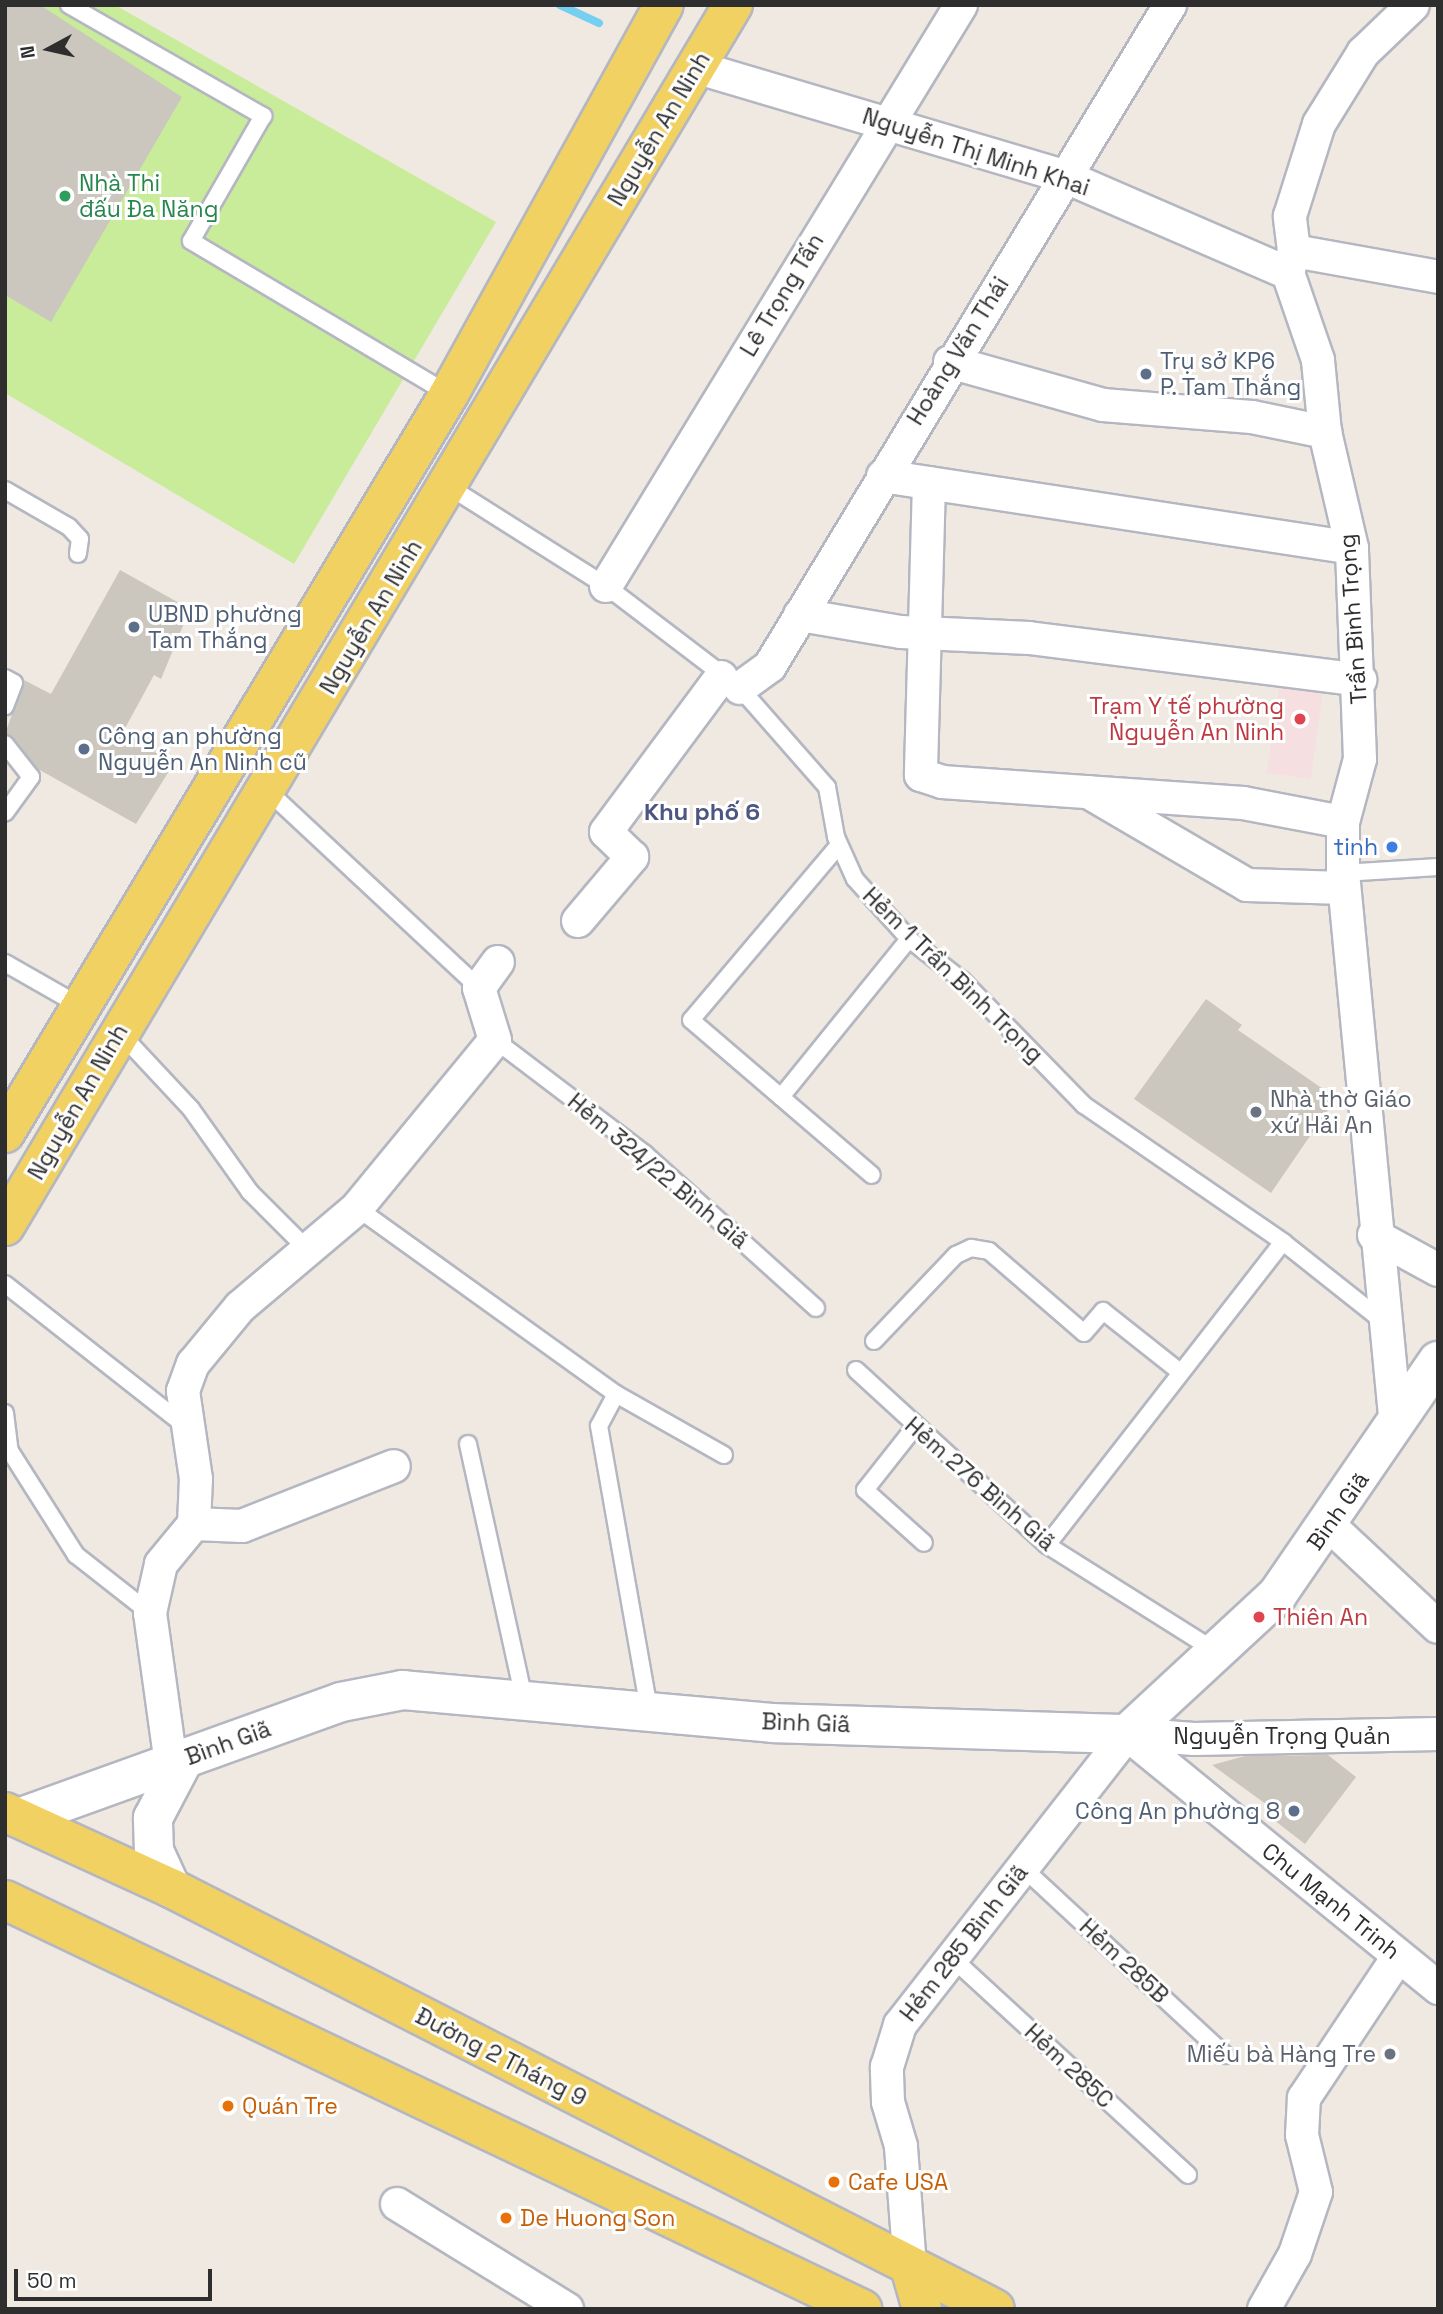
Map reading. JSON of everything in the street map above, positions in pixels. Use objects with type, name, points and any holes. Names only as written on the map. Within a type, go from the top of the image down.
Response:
[{"type":"main road","name":"Nguyễn An Ninh","points":[[5,1133],[449,394],[664,5]]},
{"type":"main road","name":"Nguyễn An Ninh","points":[[5,1226],[119,1032],[268,791],[733,5]]},
{"type":"main road","points":[[449,394],[489,417]]},
{"type":"main road","name":"Đường 2 Tháng 9","points":[[12,1815],[171,1888],[995,2309]]},
{"type":"main road","points":[[5,1900],[862,2309]]},
{"type":"main road","points":[[911,2267],[922,2309]]},
{"type":"street","name":"Lê Trọng Tấn","points":[[606,586],[886,123],[961,5]]},
{"type":"street","name":"Hoàng Văn Thái","points":[[578,921],[632,857],[606,832],[730,683],[770,666],[950,362],[1170,5]]},
{"type":"street","name":"Trần Bình Trọng","points":[[1396,1426],[1374,1235],[1343,880],[1343,822],[1360,760],[1360,680],[1352,548],[1325,432],[1318,360],[1291,262],[1290,216],[1319,124],[1363,53],[1413,5]]},
{"type":"street","name":"Nguyễn Thị Minh Khai","points":[[695,67],[1066,177],[1291,262],[1438,277]]},
{"type":"street","points":[[950,362],[1103,405],[1252,417],[1325,432]]},
{"type":"street","points":[[883,475],[1352,548]]},
{"type":"street","points":[[929,483],[928,634],[921,775],[942,782],[1084,789],[1242,803],[1343,822]]},
{"type":"street","points":[[800,615],[928,634],[1029,638],[1360,680]]},
{"type":"street","points":[[1084,789],[1247,885],[1343,880]]},
{"type":"street","points":[[171,1888],[154,1851],[153,1818],[177,1762],[150,1613],[160,1564],[194,1524],[196,1479],[183,1424],[183,1391],[193,1364],[240,1307],[310,1252],[357,1208],[495,1040],[479,988],[498,962]]},
{"type":"street","points":[[1374,1235],[1438,1270]]},
{"type":"street","name":"Bình Giã","points":[[12,1815],[177,1762],[341,1702],[403,1690],[649,1714],[1127,1734],[1220,1654],[1277,1595],[1329,1525],[1436,1366]]},
{"type":"street","points":[[194,1524],[242,1526],[394,1466]]},
{"type":"street","points":[[1329,1525],[1438,1627]]},
{"type":"street","name":"Nguyễn Trọng Quản","points":[[1127,1734],[1194,1739],[1438,1734]]},
{"type":"street","name":"Hẻm 285 Bình Giã","points":[[911,2267],[887,2067],[900,2025],[1127,1734]]},
{"type":"street","name":"Chu Mạnh Trinh","points":[[1127,1734],[1438,1988]]},
{"type":"street","points":[[1264,2309],[1295,2254],[1316,2192],[1302,2136],[1304,2098],[1398,1957]]},
{"type":"street","points":[[397,2204],[566,2309]]},
{"type":"lane","points":[[69,5],[263,116],[191,241],[449,394]]},
{"type":"lane","name":"Hẻm 1 Trần Bình Trọng","points":[[448,486],[606,586],[730,683],[827,787],[839,845],[855,879],[909,939],[963,981],[1084,1105],[1283,1242],[1384,1322]]},
{"type":"lane","points":[[5,490],[69,527],[80,539],[78,554]]},
{"type":"lane","points":[[5,678],[14,683],[5,706]]},
{"type":"lane","points":[[5,744],[31,777],[5,813]]},
{"type":"lane","points":[[268,791],[479,988]]},
{"type":"lane","points":[[839,845],[691,1020],[872,1175]]},
{"type":"lane","points":[[1343,880],[1438,867]]},
{"type":"lane","points":[[781,1097],[909,939]]},
{"type":"lane","points":[[5,963],[82,1007]]},
{"type":"lane","points":[[119,1032],[191,1109],[250,1192],[310,1252]]},
{"type":"lane","name":"Hẻm 324/22 Bình Giã","points":[[495,1040],[645,1154],[816,1308]]},
{"type":"lane","points":[[357,1208],[616,1394],[724,1455]]},
{"type":"lane","points":[[1047,1545],[1283,1242]]},
{"type":"lane","points":[[874,1341],[956,1255],[971,1248],[989,1251],[1084,1334],[1103,1311],[1180,1372]]},
{"type":"lane","points":[[5,1284],[183,1424]]},
{"type":"lane","name":"Hẻm 276 Bình Giã","points":[[856,1370],[914,1428],[1047,1545],[1220,1654]]},
{"type":"lane","points":[[616,1394],[599,1426],[649,1714]]},
{"type":"lane","points":[[5,1413],[10,1451],[76,1555],[150,1613]]},
{"type":"lane","points":[[914,1428],[865,1490],[924,1543]]},
{"type":"lane","points":[[468,1444],[524,1702]]},
{"type":"lane","name":"Hẻm 285B","points":[[1023,1867],[1225,2055]]},
{"type":"lane","name":"Hẻm 285C","points":[[951,1957],[1188,2175]]},
{"type":"shaded area","name":"Trạm Y tế phường Nguyễn An Ninh","points":[[1283,659],[1327,665],[1311,779],[1267,773]]},
{"type":"green space","points":[[5,5],[115,5],[496,222],[294,564],[5,393]]},
{"type":"building","name":"Nhà Thi đấu Đa Năng","points":[[5,5],[40,5],[182,97],[51,322],[5,295]]},
{"type":"building","points":[[120,570],[190,609],[161,679],[154,675],[123,732],[176,760],[136,824],[38,769],[5,734],[24,680],[51,694]]},
{"type":"building","name":"Nhà thờ Giáo xứ Hải An","points":[[1206,999],[1242,1025],[1238,1030],[1336,1098],[1271,1193],[1134,1099]]},
{"type":"building","name":"Công An phường 8","points":[[1328,1755],[1356,1777],[1305,1844],[1265,1813],[1270,1807],[1212,1765],[1245,1756]]},
{"type":"waterway","points":[[560,5],[599,23]]},
{"type":"place","name":"Nhà Thi đấu Đa Năng","points":[[65,196]]},
{"type":"place","name":"Trụ sở KP6 P. Tam Thắng","points":[[1146,374]]},
{"type":"place","name":"UBND phường Tam Thắng","points":[[134,627]]},
{"type":"place","name":"Trạm Y tế phường Nguyễn An Ninh","points":[[1300,719]]},
{"type":"place","name":"Công an phường Nguyễn An Ninh cũ","points":[[84,749]]},
{"type":"place","name":"tinh","points":[[1392,847]]},
{"type":"place","name":"Nhà thờ Giáo xứ Hải An","points":[[1256,1112]]},
{"type":"place","name":"Thiên An","points":[[1259,1617]]},
{"type":"place","name":"Công An phường 8","points":[[1294,1811]]},
{"type":"place","name":"Miếu bà Hàng Tre","points":[[1390,2054]]},
{"type":"place","name":"Quán Tre","points":[[228,2106]]},
{"type":"place","name":"Cafe USA","points":[[834,2182]]},
{"type":"place","name":"De Huong Son","points":[[506,2218]]},
{"type":"district","name":"Khu phố 6","points":[[702,812]]}]
